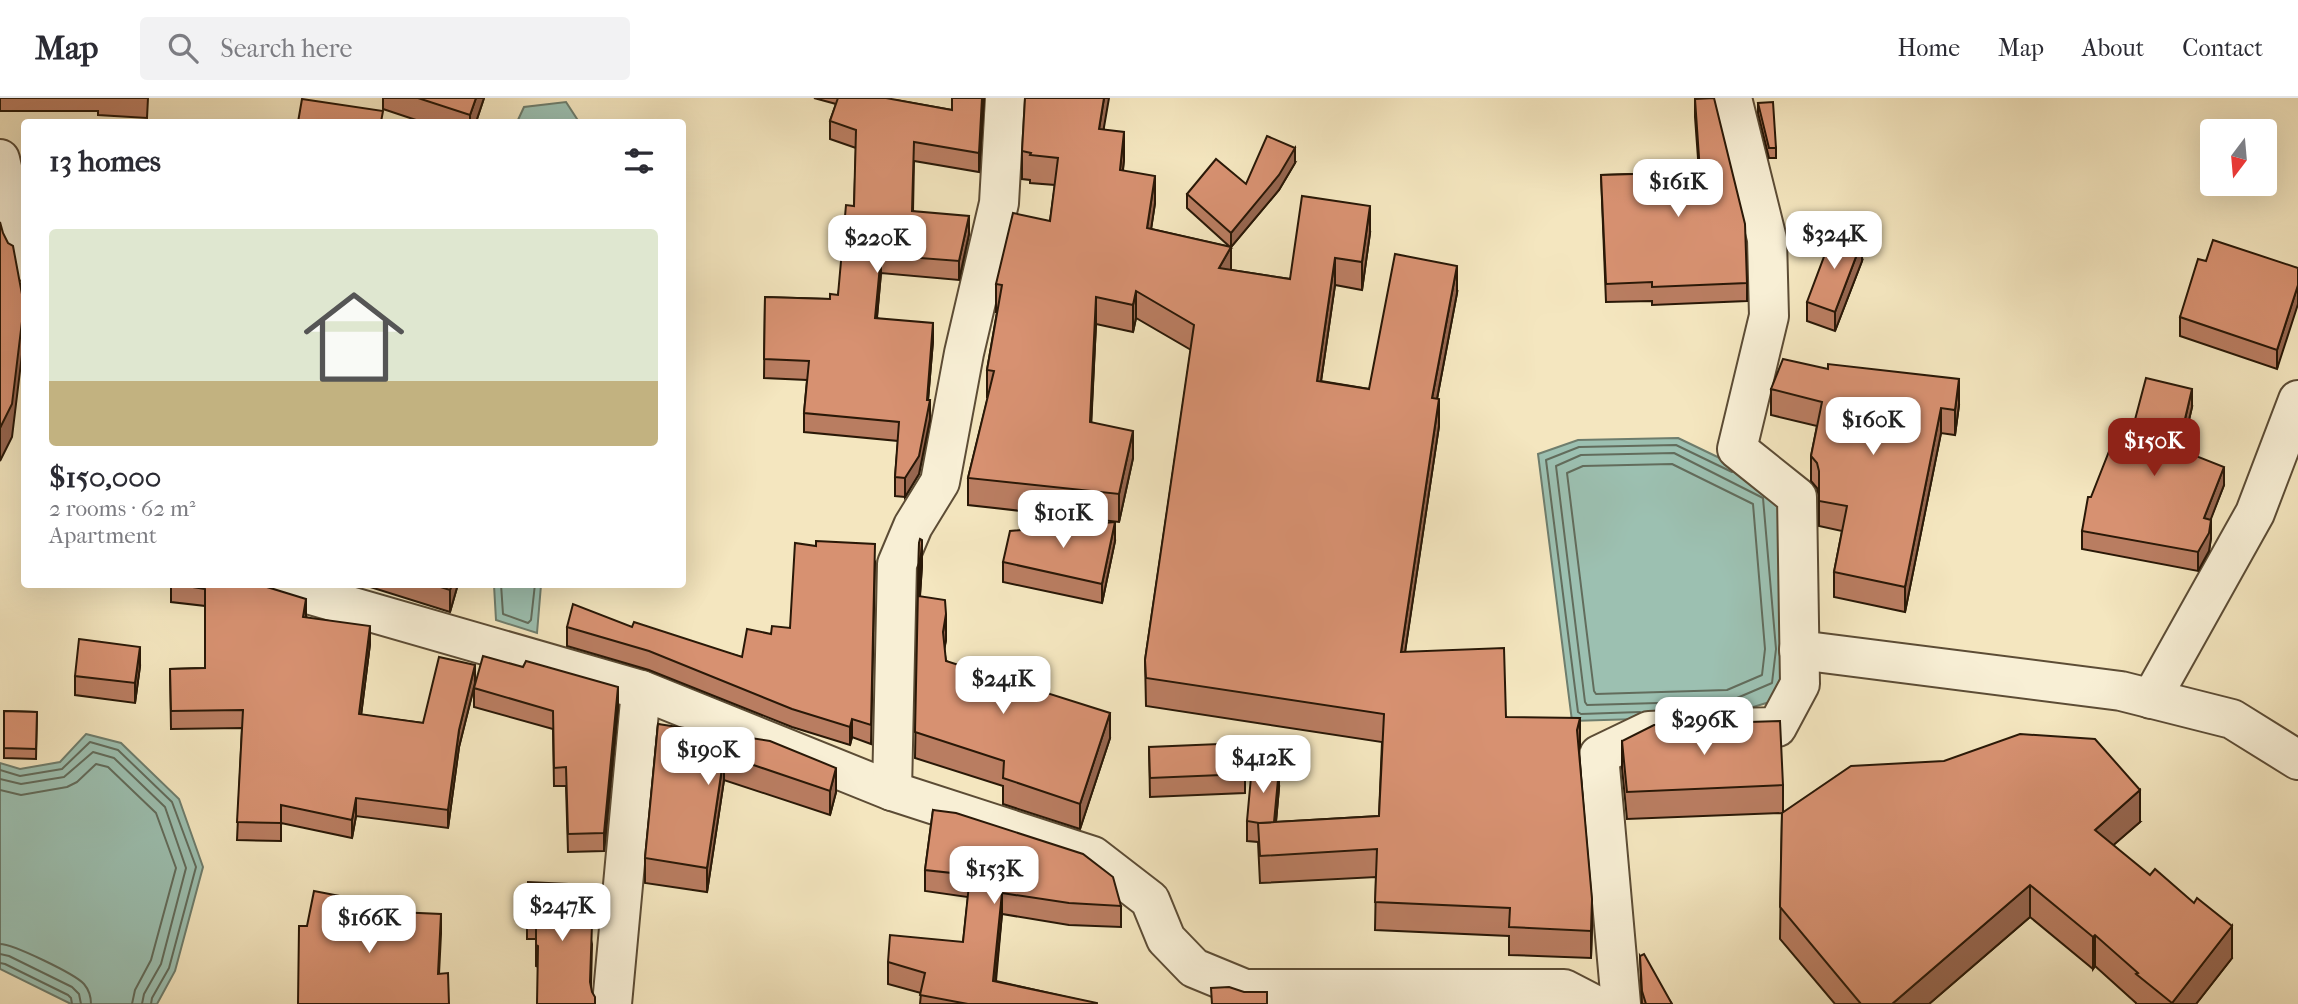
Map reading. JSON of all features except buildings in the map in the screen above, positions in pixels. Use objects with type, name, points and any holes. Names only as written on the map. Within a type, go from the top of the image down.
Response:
[{"type":"street","points":[[892,791],[897,564],[913,526],[940,482],[964,353],[999,203],[1005,98]]},
{"type":"street","points":[[1620,1004],[1599,755],[1649,731],[1777,727],[1800,684],[1797,497],[1737,449],[1769,316],[1767,239],[1732,98]]},
{"type":"street","points":[[0,159],[21,248]]},
{"type":"street","points":[[2151,699],[2256,513],[2298,400]]},
{"type":"street","points":[[287,588],[641,690],[892,791],[1093,856],[1150,900],[1166,939],[1194,968],[1245,989],[1564,989],[1593,1004]]},
{"type":"street","points":[[1799,650],[2121,691],[2232,719],[2298,760]]},
{"type":"street","points":[[612,1004],[641,690]]},
{"type":"water","points":[[566,102],[577,119],[518,119],[524,107]]},
{"type":"water","points":[[1678,438],[1778,486],[1786,697],[1750,708],[1735,716],[1572,721],[1538,454],[1578,440]]},
{"type":"water","points":[[494,588],[541,588],[537,633],[496,620]]},
{"type":"water","points":[[86,734],[121,743],[179,799],[203,867],[175,971],[157,1004],[71,1004],[0,969],[0,763],[20,769],[60,762]]}]
